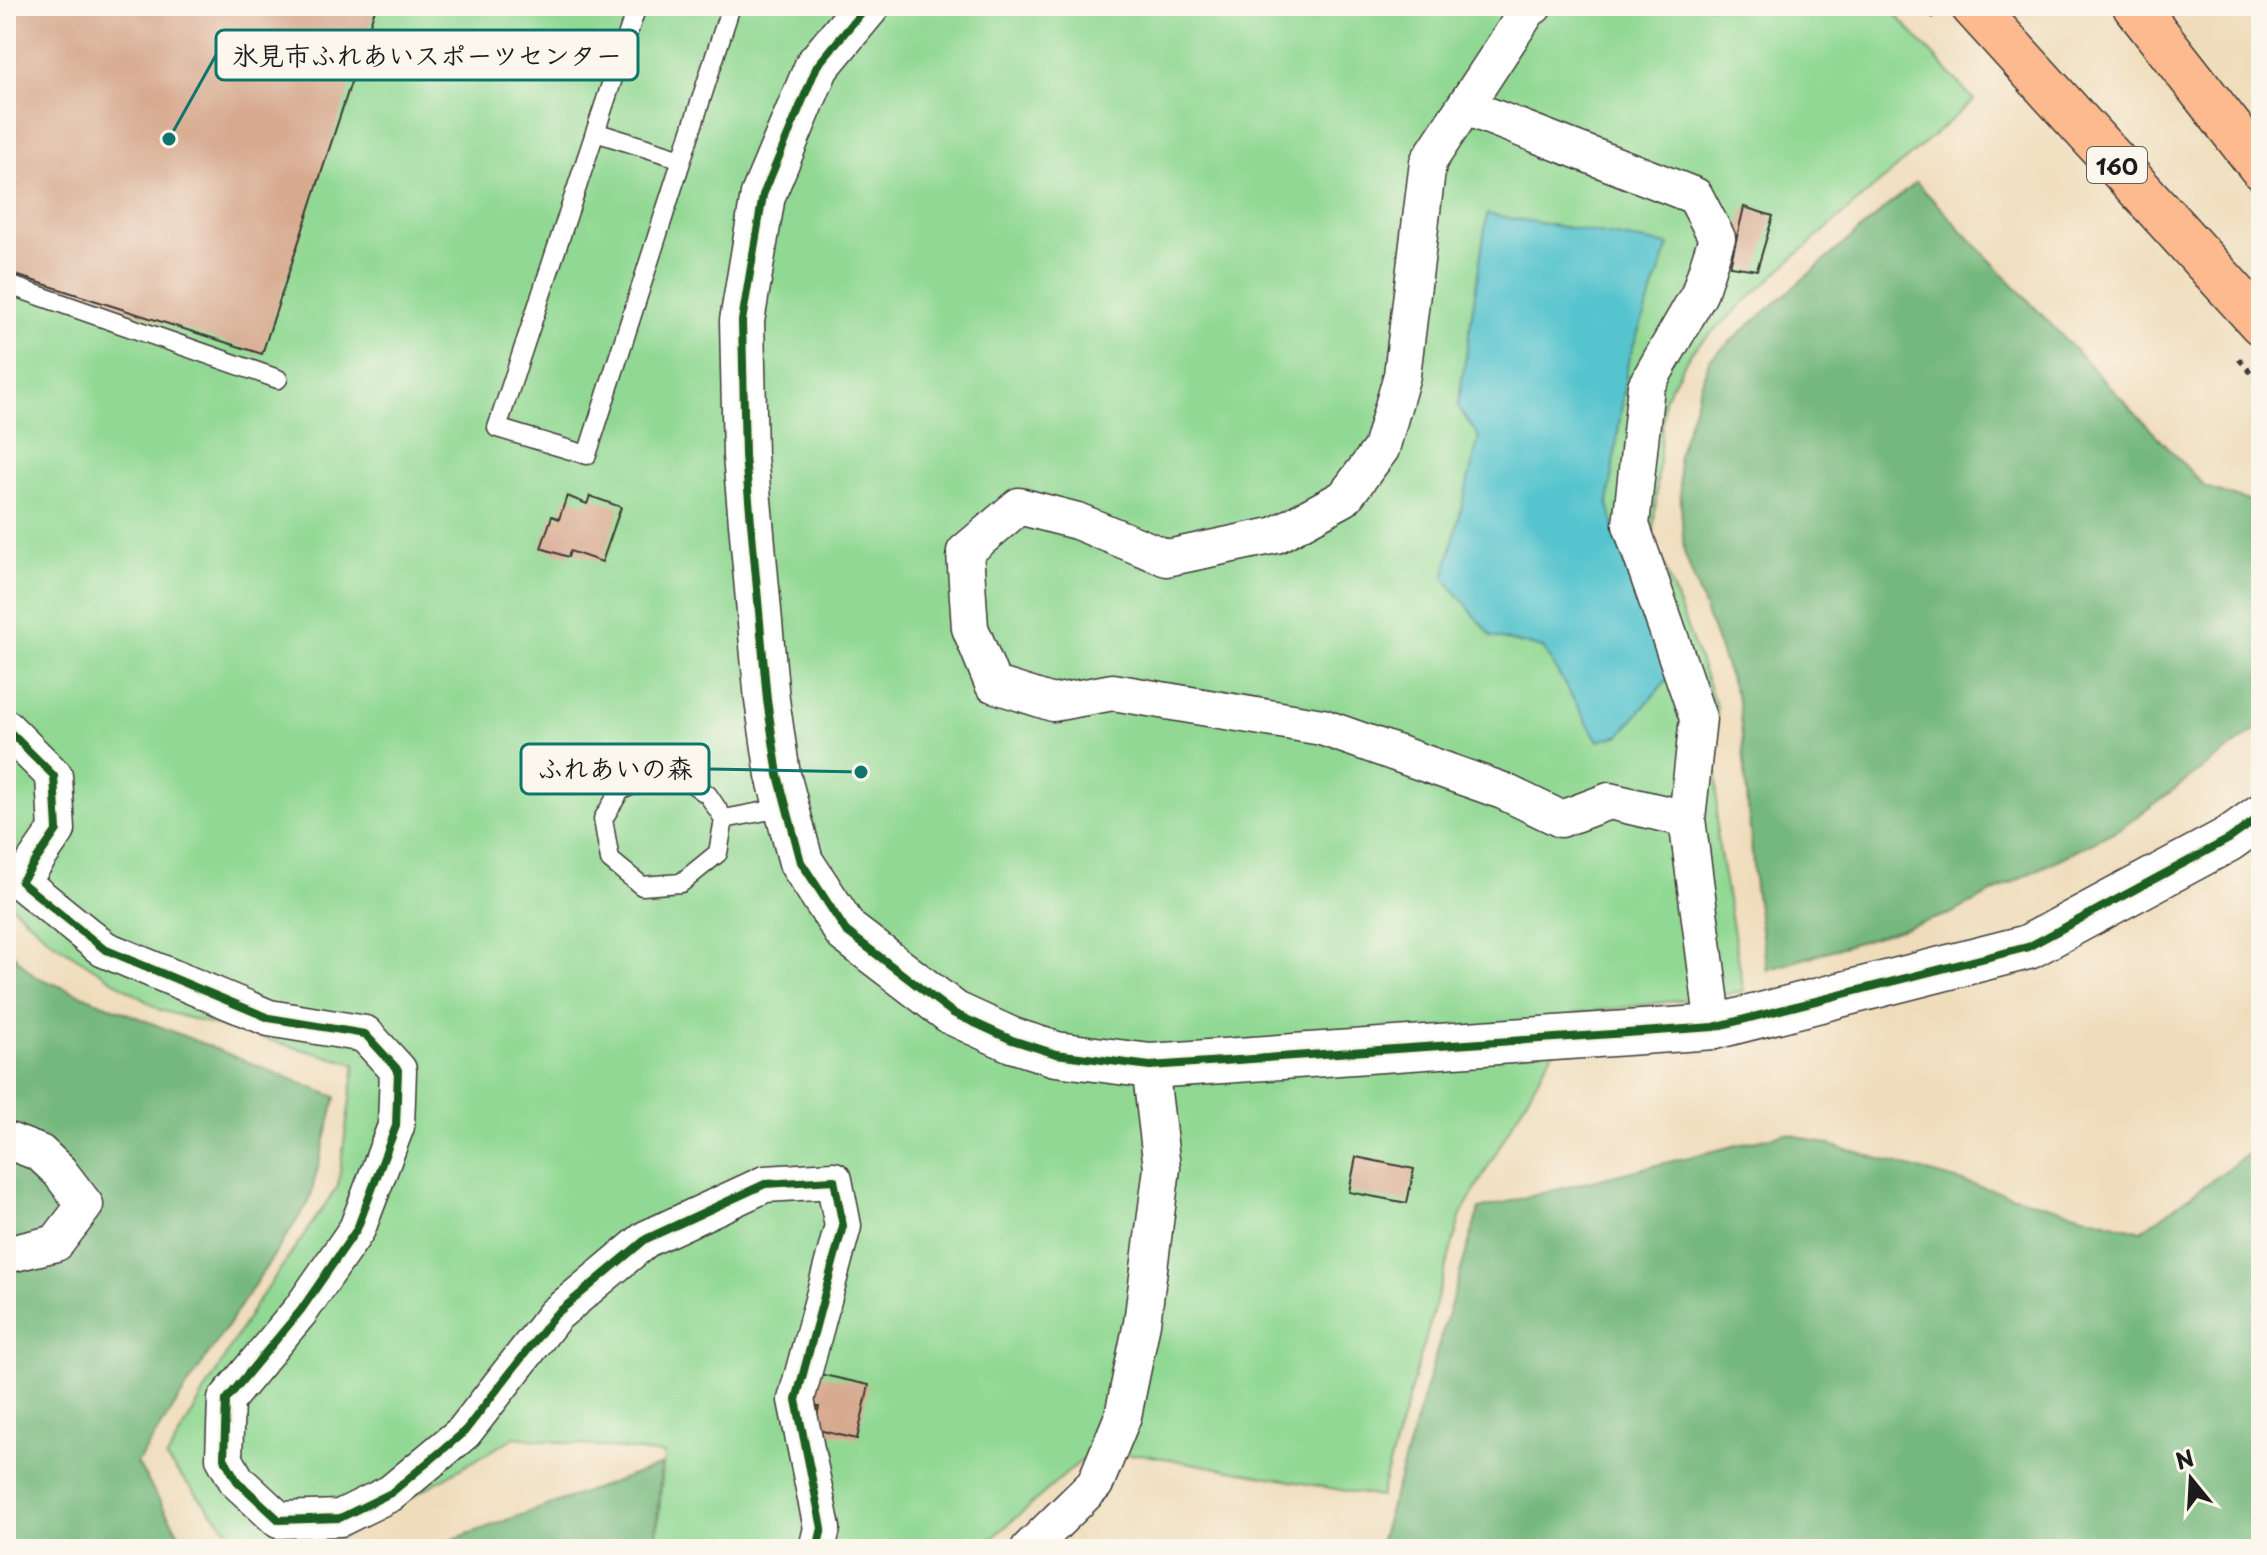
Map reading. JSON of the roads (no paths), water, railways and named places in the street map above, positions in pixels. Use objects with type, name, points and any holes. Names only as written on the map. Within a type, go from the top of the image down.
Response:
[{"type":"highway","name":"160","points":[[1973,6],[2261,323]]},
{"type":"highway","points":[[2135,6],[2261,167]]},
{"type":"street","points":[[867,6],[817,66],[763,195],[742,321],[745,456],[767,700],[778,775],[801,862],[846,931],[953,1013],[1012,1040],[1056,1054],[1150,1066],[1714,1027],[2028,947],[2229,839],[2261,816]]},
{"type":"street","points":[[1534,6],[1528,10],[1428,162],[1402,375],[1381,449],[1344,498],[1276,535],[1167,558],[1077,521],[1019,506],[965,552],[970,628],[993,684],[1053,703],[1113,692],[1322,727],[1503,791],[1561,819],[1609,801],[1687,819]]},
{"type":"street","points":[[1466,107],[1695,196],[1717,238],[1699,294],[1646,386],[1631,525],[1698,718],[1687,819],[1714,1027]]},
{"type":"street","points":[[6,728],[54,776],[57,830],[21,882],[104,949],[269,1018],[365,1034],[398,1070],[396,1126],[357,1229],[301,1310],[226,1400],[224,1458],[237,1481],[279,1520],[340,1518],[391,1493],[464,1432],[555,1315],[646,1239],[765,1184],[834,1180],[843,1226],[796,1400],[822,1528],[817,1549]]},
{"type":"street","points":[[1029,1549],[1095,1484],[1123,1416],[1142,1323],[1162,1168],[1150,1066]]},
{"type":"street","points":[[6,1140],[40,1153],[59,1171],[85,1205],[56,1243],[6,1255]]},
{"type":"lane","points":[[637,6],[497,428],[587,455],[731,6]]},
{"type":"lane","points":[[595,132],[682,159]]},
{"type":"lane","points":[[6,284],[278,379]]},
{"type":"lane","points":[[654,774],[687,780],[708,795],[724,819],[718,853],[681,883],[642,886],[610,860],[603,819],[620,791],[654,774]]},
{"type":"lane","points":[[724,819],[787,807]]},
{"type":"water","points":[[1487,214],[1669,245],[1628,361],[1608,504],[1631,585],[1669,677],[1620,735],[1598,741],[1543,648],[1492,637],[1444,578],[1479,437],[1458,407]]},
{"type":"place","name":"氷見市ふれあいスポーツセンター","points":[[169,139]]},
{"type":"place","name":"ふれあいの森","points":[[861,772]]}]
